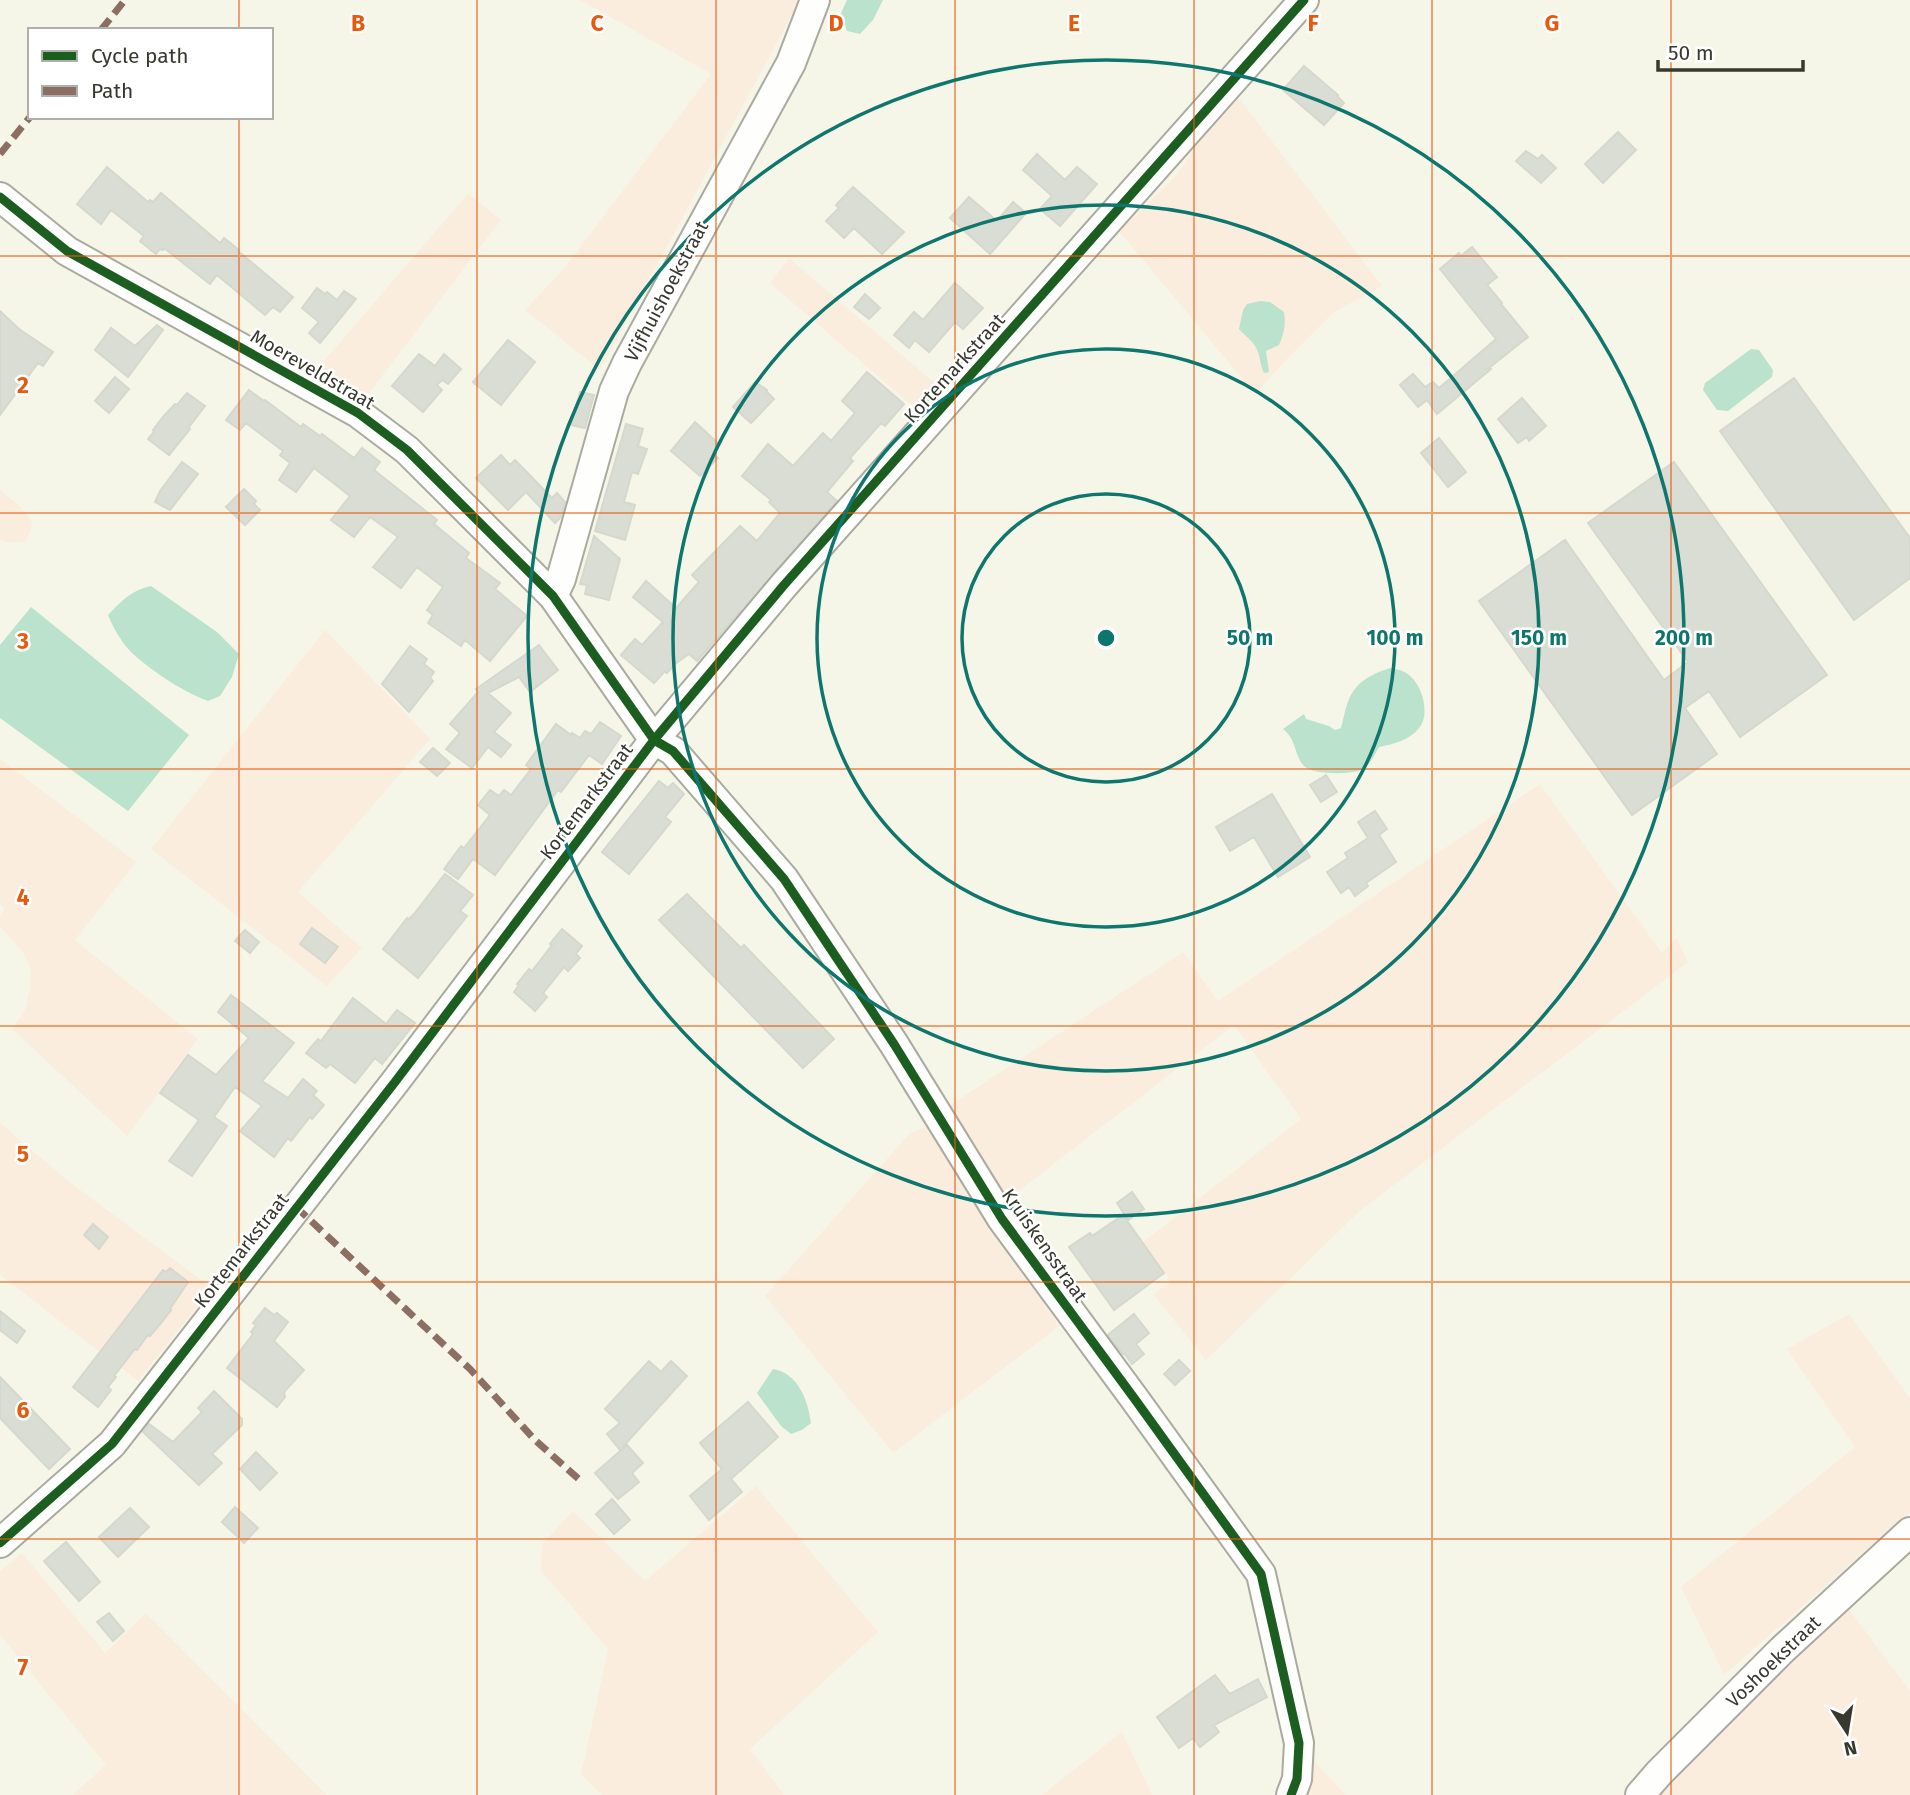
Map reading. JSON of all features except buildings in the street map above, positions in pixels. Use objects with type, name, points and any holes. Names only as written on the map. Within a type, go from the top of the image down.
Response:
[{"type":"street","name":"Vijfhuishoekstraat","points":[[553,596],[561,579],[614,391],[626,363],[791,64],[815,0]]},
{"type":"street","name":"Kortemarkstraat","points":[[0,1543],[112,1444],[663,745],[784,585],[1304,0]]},
{"type":"street","name":"Moereveldstraat","points":[[0,197],[67,251],[358,413],[407,450],[553,596],[663,745]]},
{"type":"street","name":"Kruiskensstraat","points":[[663,745],[784,879],[894,1044],[1002,1219],[1261,1574],[1300,1743],[1297,1779],[1291,1795]]},
{"type":"street","name":"Voshoekstraat","points":[[1640,1795],[1782,1650],[1910,1532]]},
{"type":"shaded area","points":[[580,0],[800,0],[600,370],[525,310],[563,270],[711,74]]},
{"type":"shaded area","points":[[847,0],[883,0],[873,20],[860,34],[847,31],[841,13]]},
{"type":"shaded area","points":[[1239,98],[1382,286],[1334,312],[1255,394],[1119,231],[1176,176],[1206,130]]},
{"type":"shaded area","points":[[468,194],[501,220],[363,401],[316,370]]},
{"type":"shaded area","points":[[789,258],[937,385],[916,409],[770,283]]},
{"type":"shaded area","points":[[1270,302],[1284,312],[1285,317],[1279,345],[1266,351],[1269,372],[1264,373],[1257,349],[1239,329],[1247,304]]},
{"type":"shaded area","points":[[1751,349],[1759,350],[1773,370],[1772,377],[1728,411],[1717,410],[1703,390],[1705,383]]},
{"type":"shaded area","points":[[0,490],[22,508],[33,524],[26,541],[11,543],[0,540]]},
{"type":"shaded area","points":[[151,586],[217,632],[239,654],[232,677],[220,696],[208,701],[179,687],[139,660],[118,635],[108,615],[127,597]]},
{"type":"shaded area","points":[[31,607],[189,735],[128,811],[0,718],[0,645]]},
{"type":"shaded area","points":[[325,630],[430,739],[298,892],[362,948],[327,986],[151,849]]},
{"type":"shaded area","points":[[1390,668],[1412,677],[1420,691],[1424,715],[1419,728],[1396,743],[1379,747],[1368,765],[1358,771],[1324,772],[1304,766],[1291,738],[1283,729],[1304,714],[1306,719],[1335,730],[1341,728],[1348,702],[1356,687],[1371,676]]},
{"type":"shaded area","points":[[0,759],[136,862],[75,940],[198,1039],[127,1136],[12,1029],[25,1010],[31,969],[22,951],[0,926],[0,916],[5,909],[0,904]]},
{"type":"shaded area","points":[[1540,784],[1662,953],[1676,938],[1688,962],[1362,1209],[1206,1360],[1153,1294],[1171,1282],[1143,1242],[1301,1119],[1234,1025],[1003,1203],[946,1108],[1183,952],[1218,1001]]},
{"type":"shaded area","points":[[0,1123],[72,1184],[212,1288],[138,1381],[0,1275]]},
{"type":"shaded area","points":[[929,1126],[1059,1326],[893,1453],[765,1296],[910,1133]]},
{"type":"shaded area","points":[[1849,1314],[1910,1398],[1910,1512],[1724,1675],[1681,1587],[1855,1447],[1787,1349]]},
{"type":"shaded area","points":[[773,1369],[789,1376],[804,1397],[811,1423],[802,1430],[791,1434],[781,1426],[757,1393]]},
{"type":"shaded area","points":[[756,1486],[878,1632],[750,1749],[784,1795],[602,1795],[581,1775],[608,1649],[541,1571],[542,1544],[573,1511],[645,1581]]},
{"type":"shaded area","points":[[22,1553],[105,1653],[146,1613],[327,1795],[72,1795],[106,1765],[0,1635],[0,1571]]},
{"type":"shaded area","points":[[1845,1604],[1910,1691],[1910,1795],[1647,1795]]},
{"type":"shaded area","points":[[1122,1732],[1152,1795],[1042,1795]]},
{"type":"shaded area","points":[[1313,1759],[1345,1795],[1300,1795]]},
{"type":"marked path","points":[[103,28],[125,0]]},
{"type":"marked path","points":[[0,154],[28,119]]},
{"type":"marked path","points":[[296,1207],[470,1369],[535,1440],[582,1482]]},
{"type":"cycle path","points":[[0,1543],[112,1444],[395,1082],[654,740],[784,585],[1304,0]]},
{"type":"cycle path","points":[[0,197],[67,251],[358,413],[407,450],[553,596],[654,740],[673,751],[784,879],[894,1044],[1002,1219],[1261,1574],[1299,1743],[1297,1779],[1291,1795]]}]
